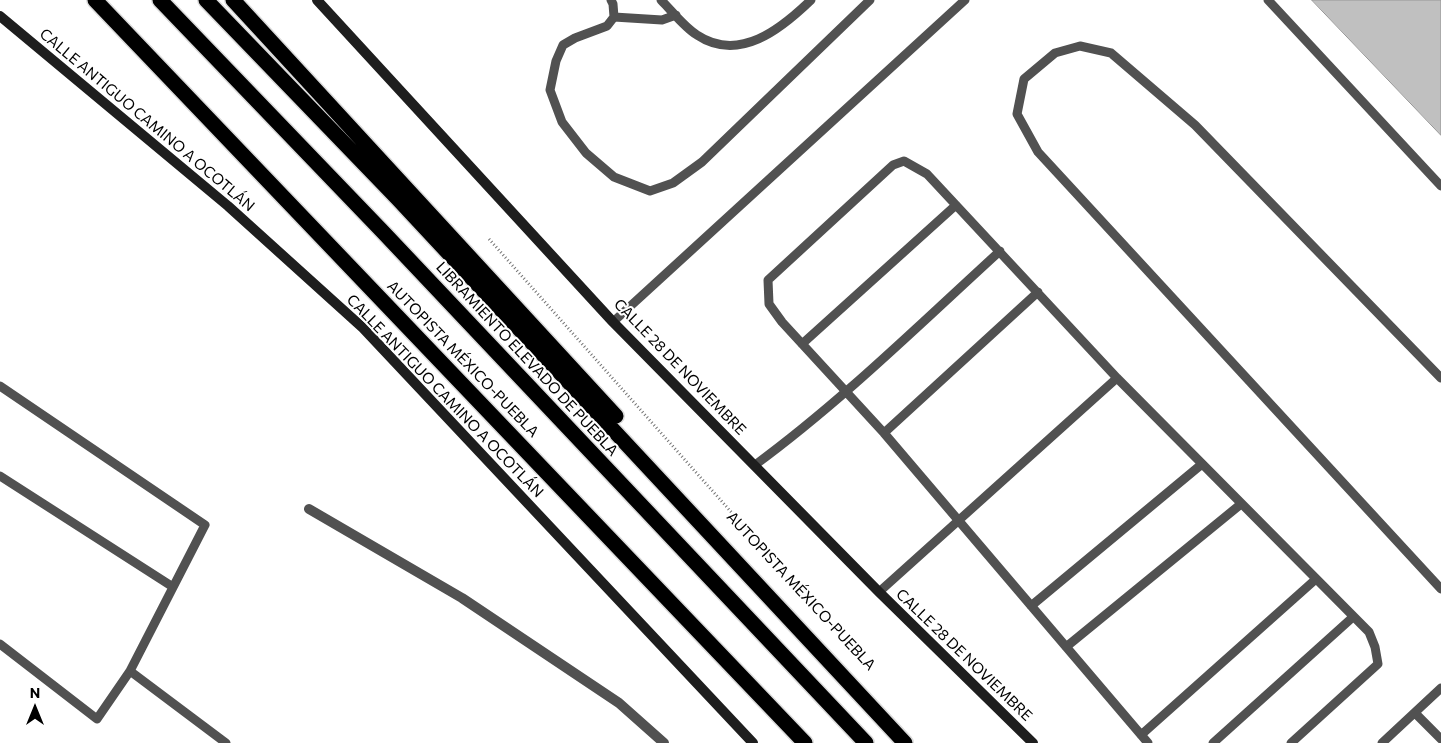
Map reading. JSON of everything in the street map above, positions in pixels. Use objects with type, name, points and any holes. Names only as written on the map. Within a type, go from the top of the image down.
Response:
[{"type":"highway","name":"AUTOPISTA MÉXICO-PUEBLA","points":[[95,0],[805,743]]},
{"type":"highway","name":"LIBRAMIENTO ELEVADO DE PUEBLA","points":[[160,0],[383,232],[866,743]]},
{"type":"highway","name":"LIBRAMIENTO ELEVADO DE PUEBLA","points":[[206,0],[398,198],[905,743]]},
{"type":"highway","name":"AUTOPISTA MÉXICO-PUEBLA","points":[[233,0],[916,743]]},
{"type":"street","name":"CALLE 28 DE NOVIEMBRE","points":[[317,0],[613,322],[879,592],[1033,743]]},
{"type":"street","name":"CALLE ANTIGUO CAMINO A OCOTLÁN","points":[[0,16],[228,206],[363,328],[752,743]]},
{"type":"street","points":[[309,509],[462,598],[619,703],[664,743]]},
{"type":"lane","points":[[611,0],[614,17],[607,26],[575,38],[563,45],[556,61],[550,90],[562,122],[586,153],[614,177],[650,191],[673,183],[702,162],[870,0]]},
{"type":"lane","points":[[661,0],[696,35],[717,45],[737,45],[758,41],[789,21],[811,0]]},
{"type":"lane","points":[[613,322],[965,0]]},
{"type":"lane","points":[[1268,0],[1441,186]]},
{"type":"lane","points":[[614,17],[662,20],[676,15]]},
{"type":"lane","points":[[1441,378],[1195,125],[1111,53],[1080,46],[1055,53],[1024,79],[1016,114],[1038,152],[1441,589]]},
{"type":"lane","points":[[1148,743],[884,433],[782,322],[769,304],[768,280],[893,165],[904,161],[927,174],[1117,378],[1368,632],[1375,647],[1378,664],[1291,743]]},
{"type":"lane","points":[[802,344],[956,205]]},
{"type":"lane","points":[[754,465],[787,441],[846,391],[1000,251]]},
{"type":"lane","points":[[884,433],[1038,292]]},
{"type":"lane","points":[[879,592],[1117,378]]},
{"type":"lane","points":[[0,386],[205,525],[130,671],[97,719],[0,644]]},
{"type":"lane","points":[[1031,606],[1202,464]]},
{"type":"lane","points":[[0,476],[173,587]]},
{"type":"lane","points":[[1066,646],[1241,504]]},
{"type":"lane","points":[[1141,735],[1316,580]]},
{"type":"lane","points":[[1213,743],[1353,617]]},
{"type":"lane","points":[[130,671],[226,743]]},
{"type":"lane","points":[[1382,743],[1441,688]]},
{"type":"lane","points":[[1415,713],[1441,739]]},
{"type":"path","points":[[489,239],[748,531]]},
{"type":"building","points":[[1312,0],[1441,0],[1441,135]]}]
